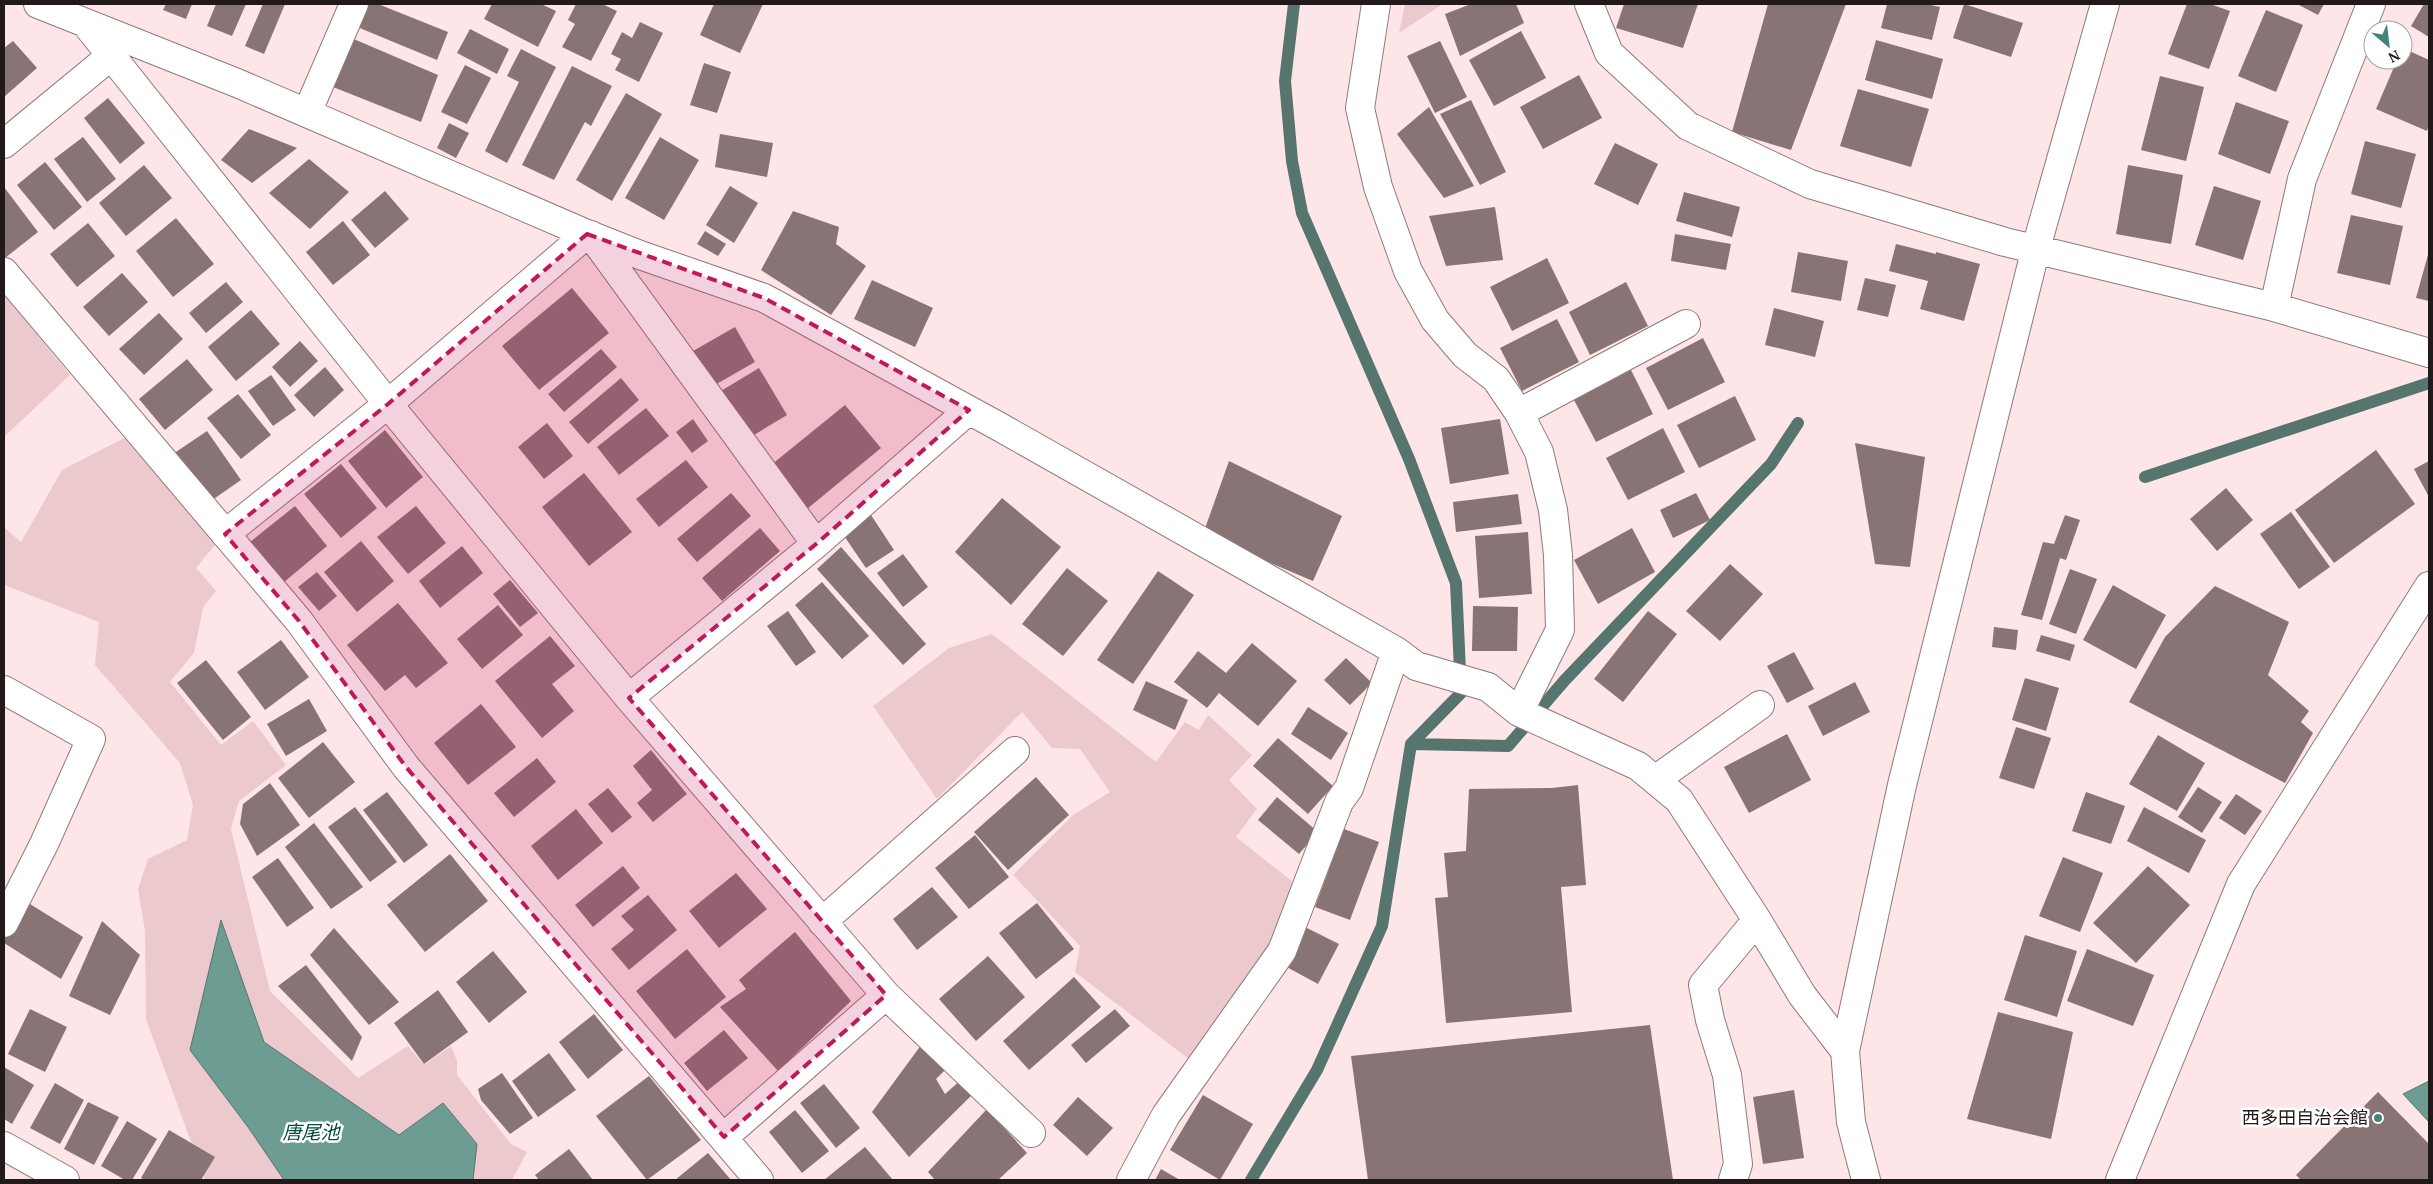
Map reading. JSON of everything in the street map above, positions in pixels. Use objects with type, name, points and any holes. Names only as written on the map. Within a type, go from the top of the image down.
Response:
[{"type":"street","points":[[38,4],[237,83],[589,235],[640,255],[764,298],[969,410],[1396,651],[1416,666],[1488,687],[1519,712],[1638,766],[1679,800],[1757,920],[1802,995],[1845,1051]]},
{"type":"street","points":[[308,113],[354,4]]},
{"type":"street","points":[[1376,4],[1360,108],[1378,187],[1408,271],[1435,320],[1465,355],[1496,379],[1519,412],[1539,452],[1553,510],[1558,555],[1560,630],[1519,712]]},
{"type":"street","points":[[1589,4],[1609,53],[1688,126],[1810,184],[2005,242],[2274,307],[2429,353]]},
{"type":"street","points":[[1866,1180],[1851,1122],[1845,1051],[1902,785],[2036,248],[2106,4]]},
{"type":"street","points":[[2274,307],[2302,179],[2371,4]]},
{"type":"street","points":[[85,22],[388,404],[629,698],[886,995],[1030,1133]]},
{"type":"street","points":[[4,144],[112,55]]},
{"type":"street","points":[[225,534],[388,404],[589,235]]},
{"type":"street","points":[[589,235],[816,544]]},
{"type":"street","points":[[4,272],[299,621],[406,767],[759,1180]]},
{"type":"street","points":[[1519,412],[1686,324]]},
{"type":"street","points":[[629,698],[816,544],[969,410]]},
{"type":"street","points":[[2120,1180],[2241,884],[2429,586]]},
{"type":"street","points":[[1131,1180],[1166,1115],[1282,951],[1339,802],[1349,788],[1396,651]]},
{"type":"street","points":[[4,690],[90,739],[44,844],[4,923]]},
{"type":"street","points":[[1655,780],[1760,705]]},
{"type":"street","points":[[822,922],[1015,751]]},
{"type":"street","points":[[1733,1180],[1738,1164],[1727,1075],[1710,1020],[1703,985],[1757,920]]},
{"type":"street","points":[[724,1137],[886,995]]},
{"type":"street","points":[[4,1146],[65,1180]]},
{"type":"highlighted area","points":[[587,234],[764,298],[969,410],[816,544],[629,698],[886,995],[724,1137],[406,767],[299,621],[225,534],[388,404]]},
{"type":"shaded area","points":[[1405,4],[1443,4],[1399,33]]},
{"type":"shaded area","points":[[4,294],[70,375],[4,437]]},
{"type":"shaded area","points":[[134,433],[223,535],[196,568],[216,591],[203,608],[194,653],[170,682],[221,745],[253,721],[286,765],[239,801],[231,829],[270,991],[358,1078],[408,1046],[424,1065],[451,1046],[457,1061],[457,1075],[511,1144],[527,1152],[512,1180],[205,1180],[146,1019],[145,931],[138,889],[148,859],[187,840],[193,805],[180,763],[95,665],[99,622],[4,585],[4,527],[21,542],[62,470]]},
{"type":"shaded area","points":[[992,634],[1156,762],[1185,722],[1199,730],[1208,715],[1252,755],[1229,780],[1257,809],[1236,837],[1293,882],[1266,961],[1194,1063],[1075,972],[1080,946],[1013,875],[1073,815],[1110,792],[1080,749],[1052,748],[1022,712],[937,799],[873,706],[949,648]]},
{"type":"water","name":"唐尾池","points":[[221,920],[264,1042],[399,1135],[443,1103],[477,1144],[473,1180],[284,1180],[248,1127],[190,1050]]},
{"type":"water","points":[[2429,1081],[2429,1122],[2403,1094]]},
{"type":"building","points":[[166,4],[192,4],[186,19],[163,10]]},
{"type":"building","points":[[216,4],[246,4],[232,36],[207,26]]},
{"type":"building","points":[[263,4],[285,4],[264,54],[245,46]]},
{"type":"building","points":[[359,4],[378,4],[448,32],[437,60],[350,24]]},
{"type":"building","points":[[492,4],[541,4],[556,11],[538,47],[484,19]]},
{"type":"building","points":[[576,4],[602,4],[617,11],[591,61],[562,47],[575,24],[568,20]]},
{"type":"building","points":[[714,4],[763,4],[740,53],[700,35]]},
{"type":"building","points":[[1471,4],[1516,4],[1524,23],[1460,56],[1445,14]]},
{"type":"building","points":[[1624,4],[1698,4],[1683,48],[1616,28]]},
{"type":"building","points":[[1768,4],[1846,4],[1791,150],[1732,132]]},
{"type":"building","points":[[1887,4],[1926,4],[1940,7],[1932,40],[1881,28]]},
{"type":"building","points":[[1964,4],[2023,23],[2011,57],[1953,38]]},
{"type":"building","points":[[2187,4],[2210,4],[2230,11],[2209,69],[2168,54]]},
{"type":"building","points":[[2297,4],[2324,4],[2318,15]]},
{"type":"building","points":[[2424,4],[2429,4],[2429,37],[2413,27],[2413,23]]},
{"type":"building","points":[[2266,10],[2303,25],[2276,92],[2238,76]]},
{"type":"building","points":[[640,22],[663,33],[639,82],[615,70],[621,59],[611,54],[622,32],[632,38]]},
{"type":"building","points":[[470,29],[509,49],[497,74],[457,53]]},
{"type":"building","points":[[1521,31],[1546,78],[1494,106],[1469,60]]},
{"type":"building","points":[[349,37],[438,75],[421,122],[328,85]]},
{"type":"building","points":[[1876,40],[1943,59],[1932,99],[1865,80]]},
{"type":"building","points":[[13,41],[37,68],[4,97],[4,48]]},
{"type":"building","points":[[1440,41],[1467,97],[1435,113],[1407,56]]},
{"type":"building","points":[[521,49],[556,67],[507,163],[485,151],[519,82],[507,76]]},
{"type":"building","points":[[2413,53],[2429,60],[2429,125],[2427,131],[2376,109],[2393,70],[2413,70]]},
{"type":"building","points":[[704,63],[731,72],[717,113],[690,105]]},
{"type":"building","points":[[465,65],[491,78],[467,124],[441,112]]},
{"type":"building","points":[[572,66],[612,86],[591,126],[585,122],[554,180],[522,165]]},
{"type":"building","points":[[1579,75],[1602,118],[1543,149],[1520,107]]},
{"type":"building","points":[[2160,76],[2204,87],[2186,161],[2141,150]]},
{"type":"building","points":[[1858,89],[1929,109],[1911,167],[1840,146]]},
{"type":"building","points":[[626,93],[662,114],[612,201],[576,180]]},
{"type":"building","points":[[108,98],[145,143],[120,164],[84,118]]},
{"type":"building","points":[[1471,100],[1506,172],[1480,185],[1440,114]]},
{"type":"building","points":[[2236,102],[2289,121],[2270,174],[2218,154]]},
{"type":"building","points":[[1429,107],[1474,186],[1444,198],[1397,134]]},
{"type":"building","points":[[449,123],[469,133],[456,158],[437,148]]},
{"type":"building","points":[[249,129],[297,148],[252,183],[221,160]]},
{"type":"building","points":[[720,134],[773,143],[767,177],[715,167]]},
{"type":"building","points":[[83,137],[116,179],[87,202],[54,159]]},
{"type":"building","points":[[660,137],[699,160],[664,220],[625,198]]},
{"type":"building","points":[[2365,141],[2416,154],[2401,208],[2351,194]]},
{"type":"building","points":[[1615,143],[1658,164],[1638,205],[1594,184]]},
{"type":"building","points":[[309,159],[349,192],[310,229],[269,193]]},
{"type":"building","points":[[45,162],[82,207],[54,230],[17,185]]},
{"type":"building","points":[[144,165],[172,198],[126,236],[99,203]]},
{"type":"building","points":[[2128,165],[2183,175],[2171,244],[2116,234]]},
{"type":"building","points":[[730,186],[758,203],[734,243],[706,225]]},
{"type":"building","points":[[2214,186],[2261,201],[2243,260],[2195,245]]},
{"type":"building","points":[[4,187],[38,232],[5,258],[4,257]]},
{"type":"building","points":[[385,191],[409,219],[375,248],[351,220]]},
{"type":"building","points":[[1684,192],[1740,207],[1732,237],[1676,221]]},
{"type":"building","points":[[1495,207],[1503,260],[1446,266],[1429,216]]},
{"type":"building","points":[[793,211],[839,227],[836,244],[866,266],[831,315],[761,270]]},
{"type":"building","points":[[2351,215],[2403,226],[2390,285],[2337,273]]},
{"type":"building","points":[[176,218],[214,264],[173,297],[136,251]]},
{"type":"building","points":[[343,221],[370,255],[333,285],[306,252]]},
{"type":"building","points":[[88,223],[115,256],[77,287],[50,254]]},
{"type":"building","points":[[705,231],[726,244],[718,256],[697,244]]},
{"type":"building","points":[[1675,234],[1731,244],[1726,270],[1671,261]]},
{"type":"building","points":[[1896,244],[1980,264],[1964,321],[1920,309],[1928,281],[1889,271]]},
{"type":"building","points":[[2429,251],[2429,301],[2416,298]]},
{"type":"building","points":[[1798,252],[1848,261],[1841,301],[1791,292]]},
{"type":"building","points":[[1547,258],[1569,303],[1512,331],[1490,287]]},
{"type":"building","points":[[122,273],[148,302],[109,336],[83,307]]},
{"type":"building","points":[[1865,278],[1896,285],[1888,317],[1857,310]]},
{"type":"building","points":[[872,280],[933,308],[915,347],[854,319]]},
{"type":"building","points":[[226,282],[243,302],[206,333],[189,313]]},
{"type":"building","points":[[1626,282],[1648,326],[1590,355],[1569,312]]},
{"type":"building","points":[[572,288],[609,333],[539,390],[502,346]]},
{"type":"building","points":[[1774,308],[1824,321],[1815,357],[1765,345]]},
{"type":"building","points":[[251,310],[280,344],[236,381],[208,347]]},
{"type":"building","points":[[159,313],[183,339],[144,375],[119,349]]},
{"type":"building","points":[[1557,319],[1579,362],[1522,391],[1500,348]]},
{"type":"building","points":[[735,327],[755,362],[713,386],[693,351]]},
{"type":"building","points":[[1703,338],[1725,382],[1668,410],[1646,368]]},
{"type":"building","points":[[300,341],[318,361],[290,387],[272,367]]},
{"type":"building","points":[[601,349],[617,367],[564,412],[548,394]]},
{"type":"building","points":[[187,359],[213,390],[165,430],[139,399]]},
{"type":"building","points":[[325,367],[344,390],[314,417],[294,395]]},
{"type":"building","points":[[759,368],[787,415],[744,441],[716,394]]},
{"type":"building","points":[[1631,370],[1653,414],[1596,442],[1574,400]]},
{"type":"building","points":[[271,375],[296,410],[273,426],[248,391]]},
{"type":"building","points":[[621,378],[639,400],[588,444],[569,422]]},
{"type":"building","points":[[238,394],[271,435],[241,459],[207,418]]},
{"type":"building","points":[[1735,396],[1756,440],[1699,468],[1677,425]]},
{"type":"building","points":[[845,405],[881,448],[807,509],[771,465]]},
{"type":"building","points":[[646,408],[669,436],[619,475],[597,447]]},
{"type":"building","points":[[693,419],[708,441],[692,453],[676,432]]},
{"type":"building","points":[[1500,419],[1509,474],[1450,484],[1441,428]]},
{"type":"building","points":[[547,423],[573,456],[544,479],[518,447]]},
{"type":"building","points":[[1663,428],[1685,472],[1628,500],[1606,458]]},
{"type":"building","points":[[385,430],[423,477],[386,508],[348,461]]},
{"type":"building","points":[[207,431],[241,480],[205,505],[170,456]]},
{"type":"building","points":[[1855,443],[1925,457],[1910,567],[1875,564]]},
{"type":"building","points":[[2376,450],[2415,504],[2334,563],[2295,510]]},
{"type":"building","points":[[686,460],[708,487],[659,527],[636,499]]},
{"type":"building","points":[[1229,461],[1342,516],[1313,581],[1203,534]]},
{"type":"building","points":[[2429,461],[2429,497],[2414,469]]},
{"type":"building","points":[[341,464],[377,508],[341,538],[304,494]]},
{"type":"building","points":[[584,473],[632,532],[589,566],[542,507]]},
{"type":"building","points":[[2226,488],[2253,520],[2217,551],[2190,519]]},
{"type":"building","points":[[731,493],[751,516],[697,562],[677,539]]},
{"type":"building","points":[[1696,493],[1710,520],[1673,538],[1660,510]]},
{"type":"building","points":[[1518,494],[1522,524],[1456,532],[1453,502]]},
{"type":"building","points":[[1002,498],[1061,547],[1011,605],[955,552]]},
{"type":"building","points":[[295,506],[327,546],[283,583],[250,542]]},
{"type":"building","points":[[416,506],[446,543],[408,574],[377,537]]},
{"type":"building","points":[[869,512],[894,550],[866,568],[840,530]]},
{"type":"building","points":[[2291,512],[2330,567],[2299,589],[2260,534]]},
{"type":"building","points":[[2065,515],[2080,520],[2066,560],[2060,558],[2042,620],[2021,615],[2043,542],[2054,544]]},
{"type":"building","points":[[760,528],[780,551],[722,601],[702,578]]},
{"type":"building","points":[[1632,528],[1655,572],[1598,604],[1574,560]]},
{"type":"building","points":[[1528,532],[1532,594],[1479,598],[1475,536]]},
{"type":"building","points":[[361,541],[394,581],[357,612],[324,572]]},
{"type":"building","points":[[462,546],[483,573],[440,608],[419,581]]},
{"type":"building","points":[[841,547],[926,644],[903,665],[817,569]]},
{"type":"building","points":[[903,554],[928,587],[903,607],[877,573]]},
{"type":"building","points":[[1730,564],[1763,594],[1720,641],[1686,611]]},
{"type":"building","points":[[1067,568],[1108,601],[1063,656],[1022,624]]},
{"type":"building","points":[[2070,569],[2097,579],[2076,634],[2049,624]]},
{"type":"building","points":[[1158,571],[1194,595],[1133,684],[1097,660]]},
{"type":"building","points":[[317,572],[337,596],[319,611],[298,587]]},
{"type":"building","points":[[510,580],[538,613],[520,627],[493,594]]},
{"type":"building","points":[[822,582],[869,636],[842,659],[795,605]]},
{"type":"building","points":[[2113,585],[2166,615],[2136,669],[2083,640]]},
{"type":"building","points":[[2215,586],[2289,622],[2268,675],[2309,711],[2301,722],[2313,733],[2285,783],[2129,702],[2165,637]]},
{"type":"building","points":[[398,603],[448,663],[416,688],[405,675],[385,691],[347,645]]},
{"type":"building","points":[[498,605],[523,635],[482,669],[457,639]]},
{"type":"building","points":[[1473,606],[1518,607],[1517,651],[1472,651]]},
{"type":"building","points":[[788,611],[816,652],[796,666],[767,626]]},
{"type":"building","points":[[1648,611],[1677,634],[1623,702],[1594,679]]},
{"type":"building","points":[[1994,627],[2018,630],[2016,650],[1992,647]]},
{"type":"building","points":[[2041,635],[2075,645],[2070,661],[2036,651]]},
{"type":"building","points":[[550,636],[575,666],[552,684],[574,711],[542,738],[495,681]]},
{"type":"building","points":[[281,640],[309,677],[265,710],[237,672]]},
{"type":"building","points":[[1252,643],[1297,681],[1258,726],[1219,693],[1207,708],[1174,682],[1198,651],[1226,673]]},
{"type":"building","points":[[1794,652],[1814,689],[1787,703],[1767,666]]},
{"type":"building","points":[[1346,658],[1372,683],[1350,705],[1324,680]]},
{"type":"building","points":[[206,660],[251,717],[223,740],[177,683]]},
{"type":"building","points":[[2025,678],[2059,688],[2046,731],[2012,720]]},
{"type":"building","points":[[1146,681],[1188,700],[1175,730],[1133,710]]},
{"type":"building","points":[[1855,682],[1870,712],[1823,736],[1808,706]]},
{"type":"building","points":[[309,699],[327,731],[286,756],[267,724]]},
{"type":"building","points":[[481,704],[516,747],[468,785],[434,743]]},
{"type":"building","points":[[1308,707],[1348,733],[1331,760],[1291,734]]},
{"type":"building","points":[[2016,727],[2051,738],[2034,789],[1999,778]]},
{"type":"building","points":[[1787,734],[1811,780],[1749,813],[1724,767]]},
{"type":"building","points":[[2158,735],[2205,763],[2177,811],[2129,784]]},
{"type":"building","points":[[1278,738],[1333,786],[1308,814],[1253,766]]},
{"type":"building","points":[[323,742],[355,782],[309,818],[278,778]]},
{"type":"building","points":[[651,750],[687,794],[653,822],[637,803],[652,790],[633,766]]},
{"type":"building","points":[[537,758],[556,782],[514,817],[494,793]]},
{"type":"building","points":[[1036,777],[1069,815],[1008,870],[974,832]]},
{"type":"building","points":[[270,783],[300,825],[257,856],[240,824],[243,804]]},
{"type":"building","points":[[1578,785],[1586,885],[1561,887],[1572,1012],[1446,1023],[1435,898],[1448,897],[1444,853],[1466,851],[1469,789],[1552,788]]},
{"type":"building","points":[[2198,787],[2222,802],[2202,833],[2178,817]]},
{"type":"building","points":[[608,788],[632,817],[612,833],[588,804]]},
{"type":"building","points":[[387,792],[428,845],[404,863],[363,810]]},
{"type":"building","points":[[2086,792],[2125,806],[2111,844],[2072,831]]},
{"type":"building","points":[[2236,794],[2262,811],[2245,835],[2219,818]]},
{"type":"building","points":[[1277,797],[1318,832],[1299,854],[1258,820]]},
{"type":"building","points":[[355,807],[397,862],[370,882],[328,827]]},
{"type":"building","points":[[2144,807],[2206,840],[2189,873],[2127,841]]},
{"type":"building","points":[[576,809],[603,843],[558,880],[531,846]]},
{"type":"building","points":[[314,823],[363,887],[331,909],[285,847]]},
{"type":"building","points":[[1344,829],[1379,842],[1350,920],[1315,907]]},
{"type":"building","points":[[975,835],[1009,877],[969,909],[935,868]]},
{"type":"building","points":[[450,854],[488,901],[425,952],[387,905]]},
{"type":"building","points":[[2063,857],[2103,873],[2080,932],[2039,916]]},
{"type":"building","points":[[278,858],[314,908],[287,927],[252,877]]},
{"type":"building","points":[[623,866],[640,888],[593,927],[575,905]]},
{"type":"building","points":[[2148,866],[2190,905],[2136,963],[2093,923]]},
{"type":"building","points":[[736,873],[767,909],[719,948],[689,911]]},
{"type":"building","points":[[932,887],[958,917],[917,950],[893,919]]},
{"type":"building","points":[[648,895],[677,930],[629,970],[611,949],[634,930],[621,916]]},
{"type":"building","points":[[22,899],[83,937],[61,979],[4,943],[4,933]]},
{"type":"building","points":[[1037,903],[1074,949],[1036,979],[999,933]]},
{"type":"building","points":[[102,921],[140,955],[110,1015],[69,996]]},
{"type":"building","points":[[1303,926],[1339,944],[1318,984],[1283,965]]},
{"type":"building","points":[[334,928],[399,1002],[369,1025],[310,955]]},
{"type":"building","points":[[795,932],[851,1001],[778,1071],[720,1007],[746,989],[739,980]]},
{"type":"building","points":[[2025,935],[2077,951],[2057,1017],[2004,1000]]},
{"type":"building","points":[[687,949],[726,997],[675,1039],[636,991]]},
{"type":"building","points":[[2087,949],[2154,975],[2133,1026],[2067,1001]]},
{"type":"building","points":[[493,951],[527,992],[489,1023],[456,982]]},
{"type":"building","points":[[988,956],[1025,997],[976,1041],[939,999]]},
{"type":"building","points":[[306,965],[362,1037],[352,1061],[278,986]]},
{"type":"building","points":[[1074,977],[1101,1007],[1029,1070],[1003,1041]]},
{"type":"building","points":[[438,990],[468,1032],[424,1064],[394,1023]]},
{"type":"building","points":[[30,1009],[67,1027],[45,1072],[8,1054]]},
{"type":"building","points":[[1115,1009],[1130,1026],[1086,1063],[1071,1045]]},
{"type":"building","points":[[1998,1012],[2073,1032],[2051,1139],[1967,1119]]},
{"type":"building","points":[[594,1014],[623,1050],[588,1079],[559,1042]]},
{"type":"building","points":[[1650,1025],[1673,1180],[1368,1180],[1351,1056]]},
{"type":"building","points":[[724,1030],[748,1058],[707,1091],[684,1063]]},
{"type":"building","points":[[927,1037],[950,1065],[936,1079],[945,1094],[962,1079],[975,1092],[909,1157],[872,1112]]},
{"type":"building","points":[[549,1053],[576,1090],[538,1117],[512,1081]]},
{"type":"building","points":[[4,1067],[34,1085],[12,1124],[4,1119]]},
{"type":"building","points":[[502,1073],[533,1118],[510,1134],[481,1100],[478,1089]]},
{"type":"building","points":[[649,1076],[701,1140],[647,1180],[596,1116]]},
{"type":"building","points":[[55,1083],[84,1100],[60,1144],[30,1128]]},
{"type":"building","points":[[824,1084],[860,1128],[836,1148],[800,1103]]},
{"type":"building","points":[[1794,1090],[1804,1158],[1763,1164],[1753,1097]]},
{"type":"building","name":"西多田自治会館","points":[[2378,1092],[2429,1144],[2429,1180],[2301,1180],[2296,1175]]},
{"type":"building","points":[[1203,1095],[1253,1124],[1220,1180],[1170,1150]]},
{"type":"building","points":[[1078,1097],[1113,1128],[1087,1156],[1053,1125]]},
{"type":"building","points":[[88,1102],[119,1117],[94,1165],[64,1149]]},
{"type":"building","points":[[987,1109],[1027,1153],[998,1180],[935,1180],[928,1172]]},
{"type":"building","points":[[795,1110],[829,1151],[802,1173],[769,1132]]},
{"type":"building","points":[[127,1121],[157,1139],[132,1180],[125,1180],[101,1166]]},
{"type":"building","points":[[169,1130],[215,1157],[201,1180],[145,1180],[141,1178]]},
{"type":"building","points":[[865,1147],[893,1180],[824,1180]]},
{"type":"building","points":[[569,1149],[593,1180],[539,1180],[535,1175]]},
{"type":"building","points":[[708,1153],[731,1180],[675,1180]]},
{"type":"building","points":[[1161,1169],[1180,1180],[1155,1180]]},
{"type":"waterway","points":[[1251,1180],[1317,1070],[1382,926],[1411,744],[1461,693],[1456,583],[1409,459],[1302,213],[1292,161],[1285,81],[1294,4]]},
{"type":"waterway","points":[[2145,477],[2429,383]]},
{"type":"waterway","points":[[1411,744],[1508,746],[1565,680],[1771,464],[1798,423]]},
{"type":"place","name":"西多田自治会館","points":[[2378,1118]]}]
